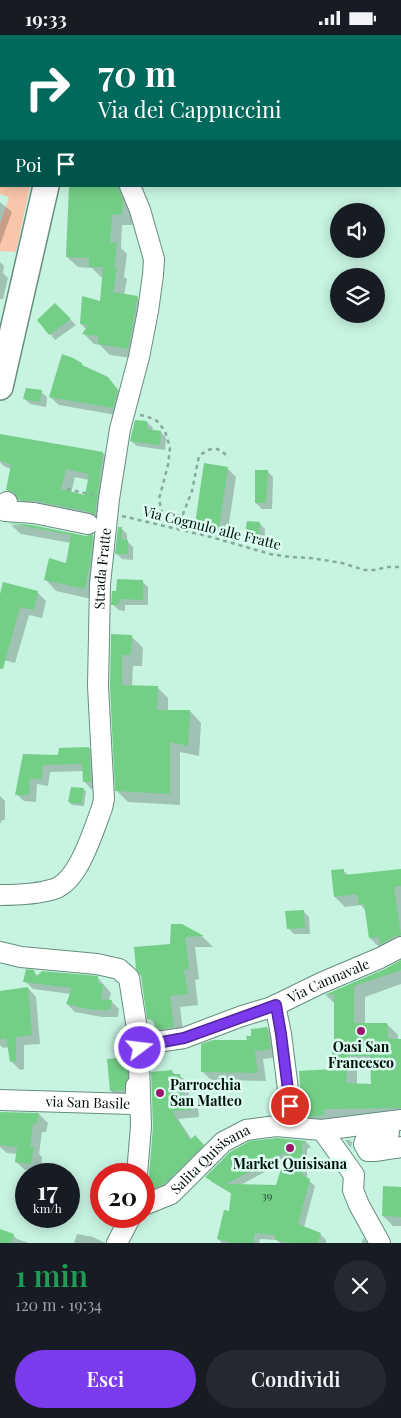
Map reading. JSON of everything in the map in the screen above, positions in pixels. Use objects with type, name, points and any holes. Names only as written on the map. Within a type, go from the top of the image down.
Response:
[{"type":"main road","points":[[0,387],[46,187]]},
{"type":"street","name":"Strada Fratte","points":[[0,895],[55,889],[64,883],[77,866],[102,808],[104,799],[98,686],[100,584],[108,506],[120,429],[139,357],[148,311],[154,259],[140,210],[130,187]]},
{"type":"street","points":[[7,502],[5,511],[34,513],[88,523]]},
{"type":"street","name":"Via Cannavale","points":[[140,1056],[157,1043],[184,1038],[276,1005],[401,947]]},
{"type":"street","points":[[0,952],[21,957],[97,964],[119,969],[129,978],[140,1056],[141,1126],[138,1163]]},
{"type":"street","points":[[276,1005],[291,1113],[290,1118],[277,1126]]},
{"type":"street","name":"via San Basile","points":[[0,1100],[132,1104],[136,1101],[136,1077],[140,1056]]},
{"type":"street","name":"Salita Quisisana","points":[[155,1201],[172,1194],[223,1142],[246,1130],[277,1126],[322,1130],[401,1120]]},
{"type":"street","points":[[322,1130],[354,1175],[353,1190],[380,1243]]},
{"type":"street","points":[[401,1132],[368,1134],[364,1144],[368,1151],[401,1147]]},
{"type":"street","points":[[117,1243],[125,1228]]},
{"type":"path","points":[[137,415],[157,421],[165,431],[170,447],[168,465],[159,499],[162,513],[173,516],[183,514],[192,491],[199,456],[214,448],[223,451],[229,458]]},
{"type":"path","name":"Via Cognulo alle Fratte","points":[[67,489],[141,520],[212,537],[270,554],[342,563],[364,570],[401,567]]},
{"type":"shaded area","points":[[0,187],[30,187],[16,252],[0,251],[0,224],[9,197],[0,194]]},
{"type":"building","points":[[69,187],[118,187],[123,200],[122,214],[112,215],[110,243],[117,242],[114,268],[117,267],[113,292],[138,296],[128,349],[98,344],[98,336],[82,334],[88,325],[80,324],[82,296],[100,301],[103,267],[89,267],[89,258],[66,257]]},
{"type":"building","points":[[55,303],[71,319],[49,335],[37,320]]},
{"type":"building","points":[[62,354],[108,377],[118,390],[113,408],[49,397]]},
{"type":"building","points":[[26,388],[42,390],[40,402],[23,399]]},
{"type":"building","points":[[135,420],[147,421],[147,429],[161,431],[160,445],[130,441]]},
{"type":"building","points":[[0,434],[103,452],[95,515],[90,512],[36,501],[18,500],[15,493],[6,490],[11,464],[0,461]],"holes":[[[66,469],[89,474],[85,495],[61,489]]]},
{"type":"building","points":[[204,463],[228,467],[219,528],[195,524]]},
{"type":"building","points":[[255,470],[268,470],[266,503],[255,503]]},
{"type":"building","points":[[247,521],[260,522],[258,540],[244,539]]},
{"type":"building","points":[[8,523],[32,525],[86,536],[93,534],[85,589],[44,580],[49,558],[66,563],[71,535]]},
{"type":"building","points":[[118,527],[122,527],[121,539],[128,540],[128,554],[115,554]]},
{"type":"building","points":[[117,579],[143,580],[143,600],[120,599],[119,605],[111,605],[112,591],[116,591]]},
{"type":"building","points":[[3,582],[38,591],[34,610],[20,607],[3,669],[0,669],[0,594]]},
{"type":"building","points":[[111,634],[132,635],[131,655],[122,655],[122,685],[158,686],[157,710],[190,710],[188,746],[170,742],[170,794],[115,791],[110,686]]},
{"type":"building","points":[[89,747],[91,782],[83,782],[82,764],[43,765],[41,780],[30,778],[29,795],[15,795],[23,754],[58,755],[59,748]]},
{"type":"building","points":[[71,787],[84,788],[81,804],[68,802]]},
{"type":"building","points":[[344,869],[344,875],[401,869],[401,886],[394,887],[401,935],[395,936],[380,945],[379,937],[369,938],[364,904],[359,905],[357,894],[334,897],[331,870]]},
{"type":"building","points":[[304,910],[305,928],[287,929],[285,911]]},
{"type":"building","points":[[171,924],[182,924],[204,936],[185,937],[189,969],[184,970],[188,994],[170,996],[174,1027],[155,1030],[154,1020],[147,1019],[141,976],[136,969],[134,947],[170,944]]},
{"type":"building","name":"Oasi San Francesco","points":[[401,960],[401,970],[354,986],[354,1023],[387,1023],[388,1039],[401,1039],[401,1108],[324,1109],[324,1115],[302,1116],[299,1071],[332,1069],[334,994],[324,995],[385,969]],"holes":[[[347,1056],[370,1056],[371,1084],[346,1083]]]},
{"type":"building","points":[[26,969],[34,970],[36,977],[42,971],[98,976],[98,983],[103,984],[101,999],[112,1000],[110,1010],[93,1010],[66,1004],[72,988],[23,982]]},
{"type":"building","points":[[28,987],[32,1035],[16,1037],[16,1061],[10,1062],[6,1038],[0,1039],[0,991]]},
{"type":"building","points":[[267,1027],[271,1049],[255,1051],[258,1073],[201,1072],[201,1044],[213,1040],[247,1040],[246,1036],[251,1036],[251,1029]]},
{"type":"building","points":[[128,1057],[128,1078],[124,1090],[110,1091],[107,1059]]},
{"type":"building","points":[[172,1070],[172,1074],[180,1074],[182,1099],[190,1098],[191,1110],[172,1111],[190,1140],[195,1135],[204,1145],[164,1184],[155,1188],[155,1163],[150,1163],[153,1127],[151,1072]]},
{"type":"building","points":[[0,1112],[39,1113],[37,1123],[33,1124],[30,1147],[34,1147],[31,1163],[15,1162],[17,1147],[0,1145]]},
{"type":"building","points":[[277,1138],[307,1141],[302,1143],[302,1175],[310,1179],[298,1224],[321,1233],[318,1243],[290,1243],[275,1240],[275,1235],[255,1233],[253,1243],[234,1243],[217,1239],[224,1210],[229,1211],[231,1193],[205,1177],[230,1152],[250,1141]],"holes":[[[286,1152],[276,1185],[226,1184]]]},
{"type":"building","points":[[383,1186],[401,1187],[401,1217],[382,1216]]},
{"type":"building","points":[[0,1229],[14,1234],[11,1243],[0,1243]]},
{"type":"place","name":"Oasi San Francesco","points":[[361,1031]]},
{"type":"place","name":"Parrocchia San Matteo","points":[[160,1093]]},
{"type":"place","name":"Market Quisisana","points":[[290,1148]]},
{"type":"route","points":[[140,1048],[184,1038],[276,1005],[290,1106]]}]
